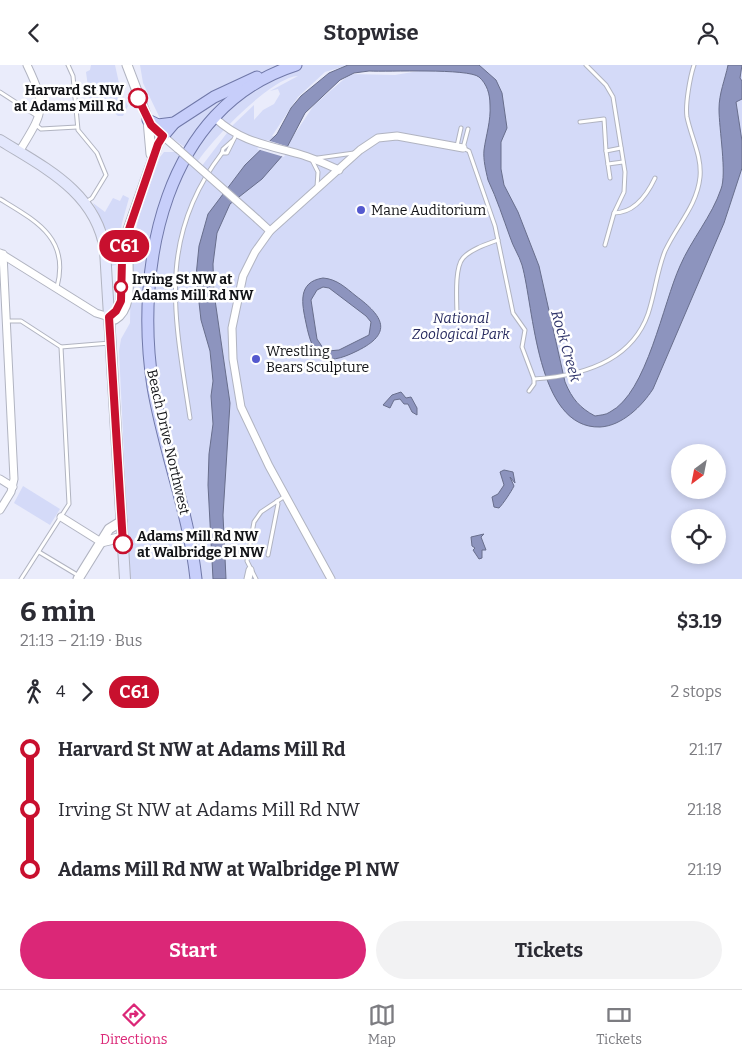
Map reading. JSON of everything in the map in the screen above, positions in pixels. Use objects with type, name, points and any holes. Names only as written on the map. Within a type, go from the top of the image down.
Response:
[{"type":"main road","points":[[163,136],[174,123],[231,88],[264,74],[293,66]]},
{"type":"main road","name":"Beach Drive Northwest","points":[[196,579],[190,542],[153,387],[149,345],[149,298],[155,240],[168,191],[189,151],[215,119],[250,87],[293,66]]},
{"type":"main road","points":[[148,120],[158,125],[174,123]]},
{"type":"main road","points":[[0,139],[62,179],[86,202],[98,225],[104,245],[125,579]]},
{"type":"street","points":[[19,152],[40,117],[38,90],[27,65]]},
{"type":"street","points":[[127,65],[148,120],[163,136],[270,231]]},
{"type":"street","points":[[215,119],[234,138],[301,155],[339,170]]},
{"type":"street","points":[[148,120],[147,126],[152,144],[150,170]]},
{"type":"street","points":[[331,579],[246,421],[239,398],[232,350],[235,307],[243,276],[255,252],[270,231],[371,142],[385,135],[460,147]]},
{"type":"street","points":[[1,253],[96,313],[115,319],[119,317],[127,306],[131,226],[158,144],[163,136]]},
{"type":"street","points":[[0,510],[13,487],[6,321],[2,303],[1,253]]},
{"type":"street","points":[[0,365],[8,370]]},
{"type":"street","points":[[0,479],[13,487]]},
{"type":"street","points":[[61,517],[101,542],[123,537]]},
{"type":"street","points":[[79,578],[112,525],[122,521]]},
{"type":"street","points":[[248,579],[250,570]]},
{"type":"lane","points":[[68,65],[73,76],[77,127],[97,153],[106,175],[92,198],[86,202]]},
{"type":"lane","points":[[586,65],[606,85],[613,97],[623,162],[624,187],[614,213],[609,238],[605,245]]},
{"type":"lane","points":[[536,379],[572,373],[602,365],[624,350],[638,335],[649,312],[666,250],[695,201],[700,175],[700,163],[687,112],[694,65]]},
{"type":"lane","points":[[0,92],[40,117]]},
{"type":"lane","points":[[580,122],[604,119],[610,178]]},
{"type":"lane","points":[[35,125],[41,129],[77,127]]},
{"type":"lane","points":[[460,147],[462,128]]},
{"type":"lane","points":[[460,147],[468,129]]},
{"type":"lane","points":[[190,418],[178,341],[177,255],[182,227],[194,195],[226,144],[234,138]]},
{"type":"lane","points":[[460,147],[469,151],[496,226],[513,313],[525,330],[522,347],[536,379],[529,391]]},
{"type":"lane","points":[[606,151],[621,148]]},
{"type":"lane","points":[[317,190],[318,172],[310,158],[330,158],[347,153],[357,153]]},
{"type":"lane","points":[[608,164],[623,162]]},
{"type":"lane","points":[[614,213],[624,213],[634,207],[644,197],[655,178]]},
{"type":"lane","points":[[0,199],[42,226],[56,246],[60,265],[57,288]]},
{"type":"lane","points":[[457,316],[457,286],[461,261],[468,254],[498,240]]},
{"type":"lane","points":[[6,321],[20,321],[61,347],[110,343]]},
{"type":"lane","points":[[21,579],[69,504],[61,347]]},
{"type":"lane","points":[[256,579],[247,561],[254,522],[261,512],[285,496]]},
{"type":"lane","points":[[268,555],[278,505],[277,501]]},
{"type":"lane","points":[[39,552],[79,578]]},
{"type":"green space","points":[[91,65],[115,65],[121,92],[128,106],[123,116],[118,116],[103,103],[99,103],[91,109],[86,72],[90,70]]},
{"type":"green space","name":"National Zoological Park","points":[[140,65],[349,65],[325,72],[298,97],[272,136],[290,141],[314,105],[350,74],[395,75],[454,65],[742,65],[742,579],[130,579],[119,351],[121,339],[130,323],[131,257],[139,215],[160,157],[164,152],[175,152],[186,148],[168,135],[143,83]],"holes":[[[298,76],[270,91],[278,89],[280,94],[274,104],[263,110],[254,120],[254,105],[233,125],[198,171],[194,167],[201,156],[241,113],[272,87],[286,79]]]},
{"type":"green space","points":[[123,195],[129,198],[122,223],[116,265],[111,266],[108,234],[93,203],[105,212],[113,198],[120,201]]},
{"type":"green space","points":[[23,486],[60,509],[50,525],[14,503]]},
{"type":"shaded area","points":[[348,65],[479,65],[496,80],[502,93],[507,128],[501,142],[501,169],[504,185],[518,212],[539,266],[565,382],[577,402],[595,416],[610,412],[623,402],[634,386],[644,367],[680,266],[721,189],[723,173],[719,103],[728,65],[742,65],[740,78],[742,81],[742,99],[736,102],[742,141],[742,168],[724,223],[653,389],[631,414],[616,423],[600,427],[579,422],[562,408],[550,388],[535,335],[522,265],[488,180],[484,150],[489,122],[490,101],[489,93],[484,83],[479,77],[472,74],[427,71],[369,71],[354,73],[340,80],[305,113],[283,155],[262,179],[230,204],[217,233],[213,264],[214,293],[230,403],[223,515],[226,579],[213,579],[208,485],[209,454],[213,424],[211,396],[213,381],[210,351],[201,320],[196,276],[199,246],[208,214],[245,165],[277,134],[291,108],[301,96],[329,73]]},
{"type":"shaded area","points":[[323,278],[337,282],[365,303],[378,317],[380,331],[376,338],[357,351],[345,356],[336,359],[321,357],[312,345],[303,309],[305,289],[315,280]],"holes":[[[323,287],[329,288],[366,316],[371,322],[369,335],[339,350],[328,351],[323,348],[317,339],[311,300],[317,290]]]},
{"type":"shaded area","points":[[401,392],[406,398],[411,397],[417,408],[417,415],[412,412],[408,404],[404,404],[400,399],[394,400],[390,408],[383,405],[392,395]]},
{"type":"shaded area","points":[[504,470],[513,472],[515,483],[510,477],[514,486],[499,508],[494,507],[492,497],[498,494],[504,485],[500,472]]},
{"type":"shaded area","points":[[484,534],[481,537],[486,550],[482,550],[482,558],[479,559],[473,550],[475,548],[472,546],[471,537]]},
{"type":"pier","points":[[267,140],[289,147],[284,157],[257,149]]},
{"type":"bus line","name":"C61","points":[[123,544],[109,317],[119,307],[121,301],[122,259],[126,238],[158,144],[163,136],[151,125],[138,98]]},
{"type":"place","name":"Harvard St NW at Adams Mill Rd","points":[[138,98]]},
{"type":"place","name":"Mane Auditorium","points":[[361,210]]},
{"type":"place","name":"Irving St NW at Adams Mill Rd NW","points":[[121,287]]},
{"type":"place","name":"Wrestling Bears Sculpture","points":[[256,359]]},
{"type":"place","name":"Adams Mill Rd NW at Walbridge Pl NW","points":[[123,544]]},
{"type":"water label","name":"Rock Creek","points":[[566,346]]}]
